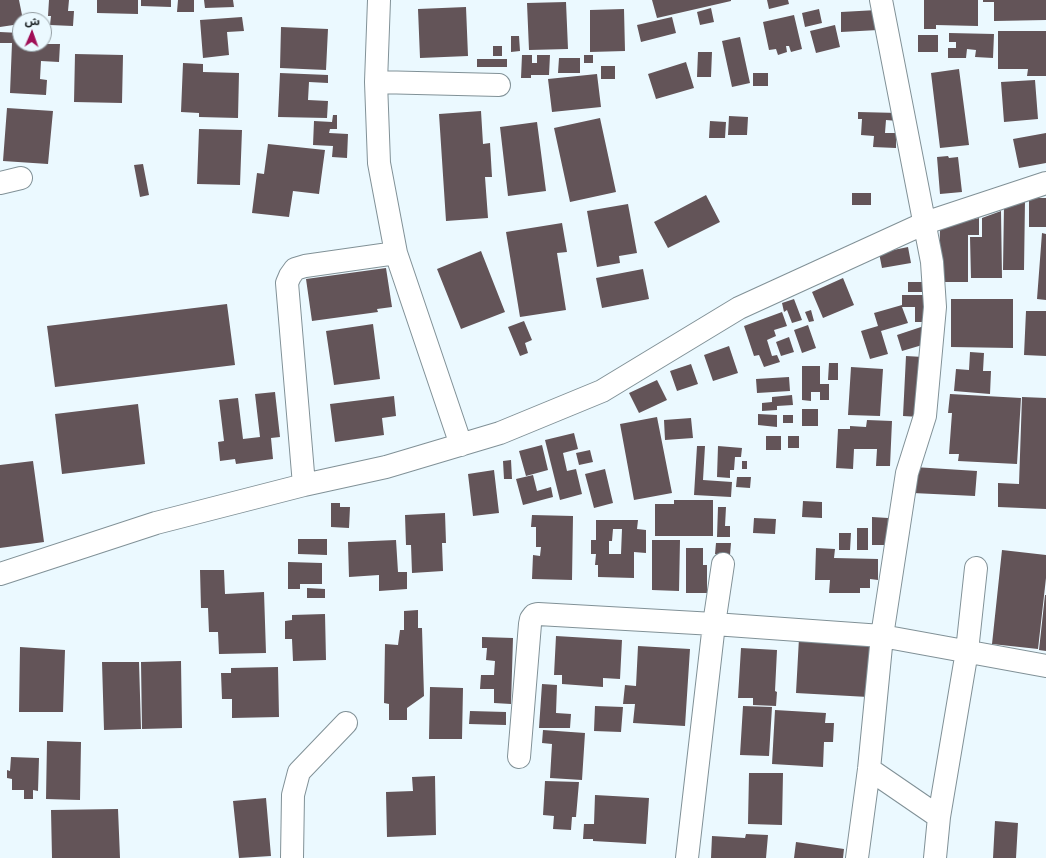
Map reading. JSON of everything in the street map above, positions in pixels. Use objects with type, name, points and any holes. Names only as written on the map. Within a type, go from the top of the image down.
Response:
[{"type":"street","points":[[379,0],[376,82],[379,163],[396,253],[461,445]]},
{"type":"street","points":[[857,858],[869,769],[882,636],[907,473],[925,416],[935,307],[932,262],[881,0]]},
{"type":"street","points":[[376,82],[499,85]]},
{"type":"street","points":[[0,183],[21,178]]},
{"type":"street","points":[[0,574],[156,523],[304,485],[386,467],[500,433],[602,391],[739,308],[925,223],[1046,183]]},
{"type":"street","points":[[304,485],[287,283],[295,269],[305,266],[396,253]]},
{"type":"street","points":[[687,858],[714,624],[723,564]]},
{"type":"street","points":[[936,858],[939,817],[967,651],[976,568]]},
{"type":"street","points":[[519,757],[530,624],[531,619],[534,616],[544,614],[882,636],[1046,666]]},
{"type":"street","points":[[292,858],[293,795],[299,772],[346,723]]},
{"type":"street","points":[[869,769],[939,817]]},
{"type":"building","points":[[0,0],[19,0],[21,12],[12,12],[12,25],[0,27]]},
{"type":"building","points":[[49,0],[69,0],[68,11],[74,11],[73,26],[52,25],[52,12],[48,12]]},
{"type":"building","points":[[97,0],[138,0],[138,14],[97,13]]},
{"type":"building","points":[[141,0],[171,0],[171,7],[141,6]]},
{"type":"building","points":[[178,0],[194,0],[194,12],[177,12]]},
{"type":"building","points":[[204,0],[233,0],[234,7],[205,8]]},
{"type":"building","points":[[652,0],[731,0],[731,1],[657,18]]},
{"type":"building","points":[[767,0],[788,0],[789,4],[769,9]]},
{"type":"building","points":[[924,0],[978,0],[978,26],[936,25],[936,29],[924,29]]},
{"type":"building","points":[[983,0],[1046,0],[1046,20],[994,21],[994,2],[983,2]]},
{"type":"building","points":[[566,2],[568,49],[529,50],[527,3]]},
{"type":"building","points":[[466,7],[468,56],[420,58],[418,9]]},
{"type":"building","points":[[711,8],[714,22],[700,25],[697,12]]},
{"type":"building","points":[[624,9],[625,51],[590,52],[590,10]]},
{"type":"building","points":[[819,9],[822,23],[805,27],[802,13]]},
{"type":"building","points":[[877,10],[878,30],[841,32],[841,12]]},
{"type":"building","points":[[794,15],[802,49],[791,52],[789,46],[786,46],[787,52],[778,55],[776,49],[769,50],[763,22]]},
{"type":"building","points":[[242,17],[244,31],[227,32],[229,55],[203,58],[200,20]]},
{"type":"building","points":[[672,17],[676,33],[641,42],[637,25]]},
{"type":"building","points":[[835,25],[840,47],[816,53],[810,31]]},
{"type":"building","points":[[281,27],[328,29],[326,70],[280,68]]},
{"type":"building","points":[[998,31],[1046,31],[1046,76],[1027,76],[1028,69],[998,69]]},
{"type":"building","points":[[0,32],[12,33],[12,43],[0,43]]},
{"type":"building","points":[[949,33],[994,34],[993,58],[975,57],[976,50],[967,49],[966,58],[948,58],[948,48],[956,48],[956,42],[949,42]]},
{"type":"building","points":[[918,35],[938,35],[938,52],[918,52]]},
{"type":"building","points":[[511,36],[519,36],[520,51],[511,52]]},
{"type":"building","points":[[740,37],[750,83],[732,87],[722,41]]},
{"type":"building","points":[[12,43],[12,52],[52,52],[52,44],[60,44],[59,62],[41,61],[40,79],[47,80],[46,95],[10,93]]},
{"type":"building","points":[[493,46],[502,46],[502,56],[493,56]]},
{"type":"building","points":[[698,52],[712,52],[711,77],[697,77]]},
{"type":"building","points":[[75,54],[123,55],[122,103],[74,102]]},
{"type":"building","points":[[522,55],[532,55],[532,63],[537,63],[537,55],[550,55],[549,75],[531,75],[531,78],[521,78]]},
{"type":"building","points":[[584,55],[593,55],[593,63],[584,63]]},
{"type":"building","points":[[559,58],[580,58],[580,73],[558,73]]},
{"type":"building","points":[[477,59],[507,59],[507,67],[477,67]]},
{"type":"building","points":[[686,62],[694,88],[656,99],[648,74]]},
{"type":"building","points":[[183,63],[203,64],[203,72],[239,73],[238,118],[199,117],[199,113],[181,112]]},
{"type":"building","points":[[601,66],[615,66],[615,79],[601,79]]},
{"type":"building","points":[[959,69],[969,145],[940,148],[931,73]]},
{"type":"building","points":[[280,73],[328,75],[328,83],[309,82],[308,100],[328,101],[327,118],[278,117]]},
{"type":"building","points":[[753,73],[768,73],[768,86],[753,86]]},
{"type":"building","points":[[597,74],[601,107],[552,112],[548,79]]},
{"type":"building","points":[[1035,80],[1038,119],[1004,122],[1001,82]]},
{"type":"building","points":[[7,108],[53,111],[48,164],[3,161]]},
{"type":"building","points":[[481,111],[483,144],[490,143],[492,177],[485,177],[488,218],[446,221],[439,114]]},
{"type":"building","points":[[858,112],[899,113],[898,121],[886,120],[885,133],[896,133],[896,148],[873,147],[874,136],[861,135],[862,119],[858,119]]},
{"type":"building","points":[[333,115],[337,115],[337,129],[330,129],[329,133],[348,134],[347,158],[332,157],[333,146],[313,145],[314,121],[332,122]]},
{"type":"building","points":[[729,116],[748,117],[747,135],[728,135]]},
{"type":"building","points":[[600,118],[616,192],[570,202],[554,128]]},
{"type":"building","points":[[710,121],[726,122],[725,138],[709,138]]},
{"type":"building","points":[[537,122],[546,191],[508,196],[500,127]]},
{"type":"building","points":[[199,129],[242,130],[240,185],[197,184]]},
{"type":"building","points":[[1046,133],[1046,163],[1019,168],[1013,139]]},
{"type":"building","points":[[268,144],[325,150],[319,194],[293,191],[289,217],[252,213],[257,173],[264,174]]},
{"type":"building","points":[[948,156],[949,158],[958,157],[962,192],[940,194],[937,157]]},
{"type":"building","points":[[143,164],[149,195],[140,197],[134,165]]},
{"type":"building","points":[[852,193],[871,193],[871,205],[852,205]]},
{"type":"building","points":[[706,195],[720,222],[668,248],[654,222]]},
{"type":"building","points":[[1029,198],[1046,198],[1046,227],[1029,227]]},
{"type":"building","points":[[1025,200],[1024,270],[1003,270],[1004,206]]},
{"type":"building","points":[[628,204],[637,253],[619,256],[620,263],[597,267],[587,211]]},
{"type":"building","points":[[1001,211],[1002,278],[971,278],[970,237],[982,237],[982,218]]},
{"type":"building","points":[[979,218],[979,235],[968,235],[968,282],[939,282],[940,227]]},
{"type":"building","points":[[562,223],[567,252],[557,253],[566,310],[520,317],[506,232]]},
{"type":"building","points":[[1042,233],[1046,234],[1046,300],[1037,299]]},
{"type":"building","points":[[908,247],[911,263],[882,268],[879,253]]},
{"type":"building","points":[[481,251],[505,312],[461,329],[437,269]]},
{"type":"building","points":[[386,268],[392,307],[377,309],[378,312],[312,321],[306,279]]},
{"type":"building","points":[[643,269],[649,299],[602,308],[596,278]]},
{"type":"building","points":[[843,278],[854,305],[823,318],[812,292]]},
{"type":"building","points":[[908,282],[927,282],[927,292],[908,292]]},
{"type":"building","points":[[902,295],[925,295],[925,322],[915,322],[915,307],[902,307],[908,323],[881,331],[888,354],[870,359],[861,331],[878,326],[874,313],[902,305]]},
{"type":"building","points":[[794,299],[802,320],[792,323],[787,310],[784,312],[782,303]]},
{"type":"building","points":[[951,299],[1013,299],[1013,348],[951,347]]},
{"type":"building","points":[[227,304],[235,365],[55,387],[47,326]]},
{"type":"building","points":[[811,310],[814,321],[809,322],[805,312]]},
{"type":"building","points":[[1026,311],[1046,311],[1046,356],[1024,355]]},
{"type":"building","points":[[782,312],[787,326],[774,330],[776,336],[767,340],[772,356],[777,355],[780,362],[764,367],[759,355],[754,356],[744,326]]},
{"type":"building","points":[[524,321],[532,340],[525,343],[528,353],[520,356],[508,327]]},
{"type":"building","points":[[373,324],[380,379],[334,385],[326,331]]},
{"type":"building","points":[[808,325],[816,348],[802,353],[794,330]]},
{"type":"building","points":[[924,326],[929,343],[902,351],[897,335]]},
{"type":"building","points":[[789,337],[794,352],[781,356],[776,342]]},
{"type":"building","points":[[729,346],[738,373],[713,381],[704,355]]},
{"type":"building","points":[[970,352],[984,353],[983,371],[991,371],[990,394],[954,391],[956,369],[969,370]]},
{"type":"building","points":[[906,356],[923,357],[920,417],[903,416]]},
{"type":"building","points":[[829,363],[838,363],[838,380],[828,380]]},
{"type":"building","points":[[691,364],[698,384],[677,391],[670,371]]},
{"type":"building","points":[[802,366],[820,366],[820,384],[829,384],[829,400],[820,400],[820,392],[811,392],[811,401],[802,400]]},
{"type":"building","points":[[851,367],[883,369],[880,416],[848,415]]},
{"type":"building","points":[[789,377],[790,391],[757,393],[756,379]]},
{"type":"building","points":[[657,380],[667,400],[639,413],[629,393]]},
{"type":"building","points":[[275,392],[280,437],[271,438],[273,459],[236,464],[235,459],[220,461],[218,442],[224,441],[219,400],[238,398],[243,439],[260,437],[255,394]]},
{"type":"building","points":[[950,394],[1021,398],[1017,464],[958,461],[959,454],[949,454],[952,413],[948,413]]},
{"type":"building","points":[[792,395],[793,405],[777,406],[777,410],[762,411],[762,403],[772,402],[772,397]]},
{"type":"building","points":[[394,396],[396,416],[382,418],[384,435],[335,442],[330,404]]},
{"type":"building","points":[[1022,397],[1046,398],[1046,509],[998,507],[998,483],[1019,484]]},
{"type":"building","points":[[138,404],[145,464],[62,474],[55,414]]},
{"type":"building","points":[[802,409],[818,409],[818,426],[802,426]]},
{"type":"building","points":[[758,414],[777,415],[777,427],[758,425]]},
{"type":"building","points":[[783,415],[793,415],[793,423],[783,423]]},
{"type":"building","points":[[657,417],[672,493],[634,500],[620,424]]},
{"type":"building","points":[[691,418],[693,438],[665,440],[664,420]]},
{"type":"building","points":[[867,420],[892,421],[890,466],[876,466],[877,449],[854,449],[853,469],[836,468],[838,429],[850,429],[850,426],[866,427]]},
{"type":"building","points":[[574,433],[578,449],[563,453],[567,471],[576,469],[582,494],[560,500],[545,440]]},
{"type":"building","points":[[766,436],[781,436],[781,450],[766,450]]},
{"type":"building","points":[[788,436],[799,436],[799,448],[788,448]]},
{"type":"building","points":[[542,445],[548,470],[526,476],[519,451]]},
{"type":"building","points":[[697,446],[705,446],[703,480],[732,482],[731,497],[694,495]]},
{"type":"building","points":[[718,446],[742,448],[741,457],[735,457],[734,470],[730,470],[730,478],[717,477]]},
{"type":"building","points":[[590,450],[593,462],[579,465],[576,453]]},
{"type":"building","points":[[511,460],[512,479],[504,479],[503,461]]},
{"type":"building","points":[[33,461],[44,542],[0,548],[0,465]]},
{"type":"building","points":[[742,461],[747,461],[747,469],[742,469]]},
{"type":"building","points":[[914,467],[977,471],[975,496],[913,493]]},
{"type":"building","points":[[605,469],[613,503],[594,508],[585,474]]},
{"type":"building","points":[[494,470],[499,513],[473,516],[468,474]]},
{"type":"building","points":[[533,475],[537,491],[551,487],[553,497],[523,505],[516,479]]},
{"type":"building","points":[[737,477],[751,477],[750,488],[736,487]]},
{"type":"building","points":[[674,500],[713,500],[713,536],[655,536],[655,504],[674,504]]},
{"type":"building","points":[[803,501],[822,502],[822,518],[802,517]]},
{"type":"building","points":[[331,503],[340,503],[340,507],[350,507],[349,528],[331,527]]},
{"type":"building","points":[[718,507],[726,507],[725,526],[730,526],[730,537],[717,537]]},
{"type":"building","points":[[445,513],[446,543],[442,543],[443,571],[412,573],[411,545],[406,545],[405,515]]},
{"type":"building","points":[[532,515],[573,516],[572,580],[532,579],[533,555],[540,556],[541,547],[536,547],[536,527],[531,527]]},
{"type":"building","points":[[872,517],[888,518],[887,545],[872,545]]},
{"type":"building","points":[[754,518],[776,519],[775,534],[753,533]]},
{"type":"building","points":[[596,520],[638,520],[637,529],[646,530],[646,553],[634,552],[634,578],[598,577],[598,565],[595,565],[596,554],[591,554],[591,540],[596,540]],"holes":[[[613,529],[622,529],[621,554],[609,554],[609,541],[612,541]]]},
{"type":"building","points":[[857,528],[868,528],[868,550],[857,550]]},
{"type":"building","points":[[839,533],[851,533],[850,550],[839,550]]},
{"type":"building","points":[[298,539],[327,539],[327,555],[298,554]]},
{"type":"building","points":[[396,540],[398,572],[407,572],[407,589],[379,591],[379,575],[349,577],[348,542]]},
{"type":"building","points":[[652,540],[680,540],[679,591],[652,590]]},
{"type":"building","points":[[716,543],[731,543],[730,555],[715,554]]},
{"type":"building","points":[[686,548],[703,548],[703,565],[707,565],[707,593],[686,593]]},
{"type":"building","points":[[816,548],[835,549],[834,558],[878,559],[878,580],[870,579],[870,588],[860,588],[860,593],[829,593],[830,580],[815,580]]},
{"type":"building","points":[[1002,550],[1046,555],[1046,578],[1038,649],[992,644]]},
{"type":"building","points":[[288,562],[322,563],[322,584],[300,584],[300,589],[288,589]]},
{"type":"building","points":[[200,570],[224,570],[225,594],[264,592],[266,653],[219,654],[218,632],[209,632],[208,608],[201,608]]},
{"type":"building","points":[[307,588],[325,589],[325,598],[307,598]]},
{"type":"building","points":[[1046,595],[1046,651],[1039,650]]},
{"type":"building","points":[[418,610],[418,628],[422,628],[424,696],[407,708],[407,720],[389,720],[389,704],[384,703],[385,644],[398,645],[400,630],[404,630],[404,611]]},
{"type":"building","points":[[325,614],[326,660],[293,661],[292,639],[285,639],[285,621],[292,620],[292,615]]},
{"type":"building","points":[[556,636],[622,640],[620,679],[603,678],[603,687],[562,684],[562,675],[554,675]]},
{"type":"building","points":[[482,637],[513,638],[511,704],[494,703],[494,689],[480,689],[481,675],[494,675],[495,661],[486,660],[487,648],[482,648]]},
{"type":"building","points":[[799,638],[871,642],[868,697],[796,693]]},
{"type":"building","points":[[638,646],[690,649],[685,726],[633,723],[635,704],[623,704],[625,685],[636,686]]},
{"type":"building","points":[[20,647],[65,650],[63,712],[19,712]]},
{"type":"building","points":[[741,648],[777,650],[775,691],[777,692],[776,706],[753,705],[753,698],[738,698]]},
{"type":"building","points":[[181,661],[182,728],[142,729],[141,662]]},
{"type":"building","points":[[102,662],[139,662],[141,729],[104,730]]},
{"type":"building","points":[[278,667],[279,717],[232,718],[232,699],[222,699],[221,673],[231,673],[231,668]]},
{"type":"building","points":[[542,684],[557,685],[556,713],[571,714],[570,728],[539,728]]},
{"type":"building","points":[[430,687],[463,688],[462,739],[429,739]]},
{"type":"building","points":[[595,706],[623,707],[621,732],[594,731]]},
{"type":"building","points":[[743,706],[772,707],[769,756],[740,755]]},
{"type":"building","points":[[775,710],[826,713],[825,723],[834,723],[833,742],[824,742],[823,767],[772,764]]},
{"type":"building","points":[[470,711],[506,712],[506,725],[469,724]]},
{"type":"building","points":[[543,730],[585,733],[582,780],[550,778],[552,744],[542,743]]},
{"type":"building","points":[[47,741],[81,742],[80,800],[46,799]]},
{"type":"building","points":[[11,757],[39,758],[38,791],[33,790],[33,799],[24,799],[24,790],[12,790],[12,779],[7,778],[7,770],[10,771]]},
{"type":"building","points":[[749,773],[783,773],[782,825],[748,824]]},
{"type":"building","points":[[435,776],[436,835],[387,837],[386,792],[413,791],[412,777]]},
{"type":"building","points":[[545,781],[579,782],[576,817],[572,817],[571,830],[553,829],[554,816],[543,815]]},
{"type":"building","points":[[595,795],[649,798],[646,844],[593,841],[593,839],[583,839],[584,824],[594,824]]},
{"type":"building","points":[[266,798],[271,856],[239,858],[233,801]]},
{"type":"building","points":[[118,809],[120,858],[52,858],[51,810]]},
{"type":"building","points":[[995,821],[1018,823],[1016,858],[993,858]]},
{"type":"building","points":[[746,834],[768,835],[766,858],[711,858],[712,836],[745,838]]},
{"type":"building","points":[[796,842],[844,849],[843,858],[794,858]]}]
